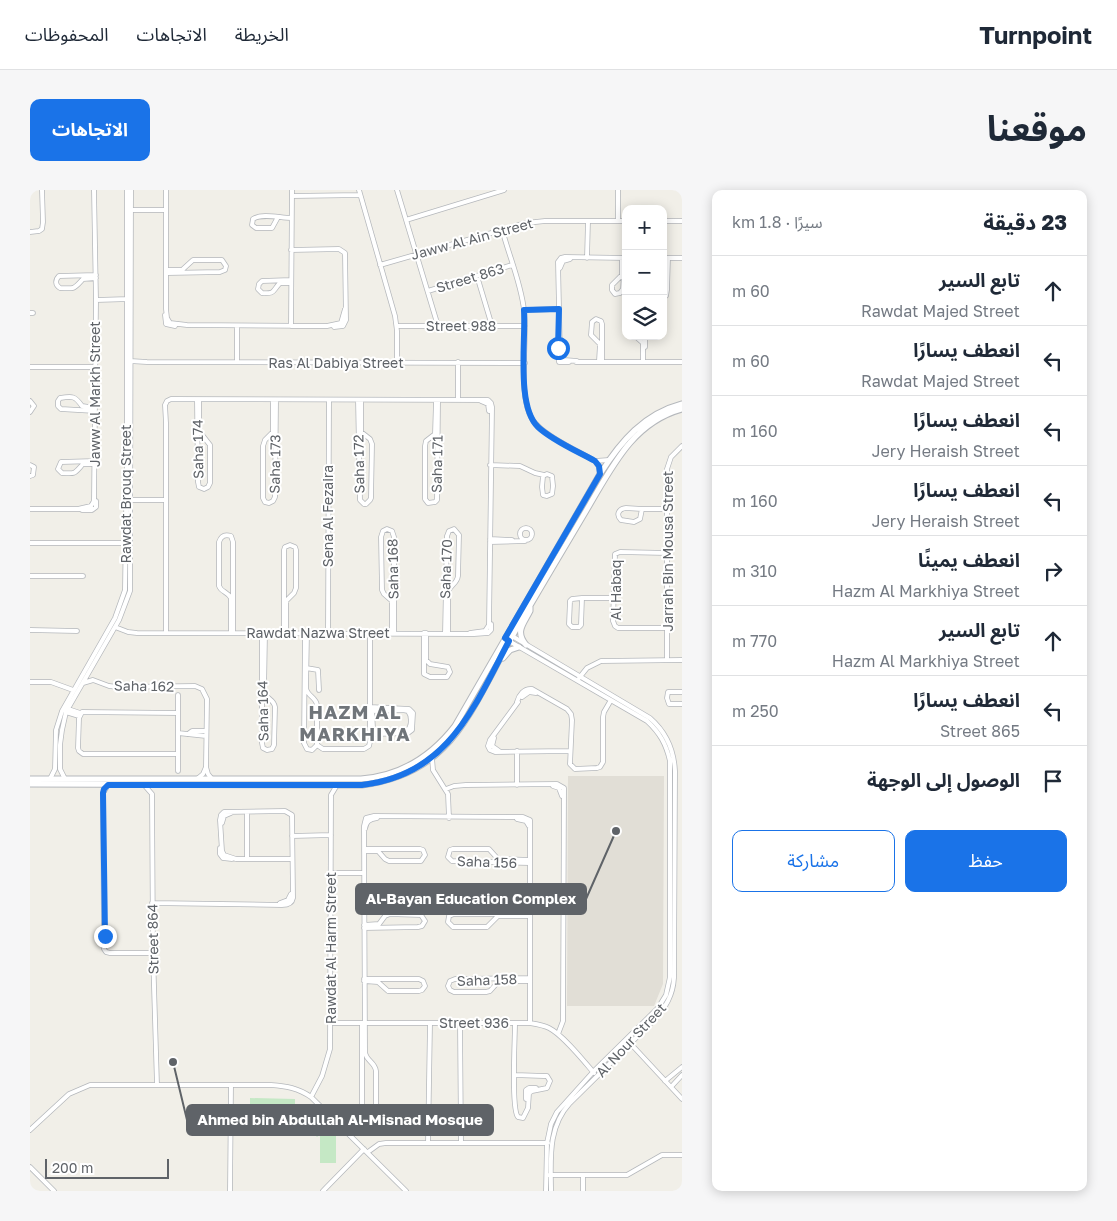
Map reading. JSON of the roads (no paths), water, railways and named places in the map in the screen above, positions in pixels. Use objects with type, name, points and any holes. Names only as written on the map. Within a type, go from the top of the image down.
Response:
[{"type":"street","points":[[31,232],[37,232],[42,229],[42,190]]},
{"type":"street","name":"Jaww Al Markh Street","points":[[30,509],[78,509],[92,505],[95,489],[96,190]]},
{"type":"street","name":"Rawdat Brouq Street","points":[[50,779],[55,769],[58,721],[113,626],[124,612],[130,591],[128,543],[129,210],[127,190]]},
{"type":"street","name":"Rawdat Brouq Street","points":[[129,210],[131,190]]},
{"type":"street","points":[[166,190],[166,309],[169,322],[187,325],[237,326],[327,326],[341,323],[345,309],[346,255],[343,250],[291,250]]},
{"type":"street","points":[[291,326],[292,190]]},
{"type":"street","points":[[397,190],[438,326]]},
{"type":"street","points":[[406,220],[504,190]]},
{"type":"street","points":[[618,190],[618,221]]},
{"type":"street","points":[[292,196],[360,192],[397,326],[397,363]]},
{"type":"street","points":[[129,210],[166,210]]},
{"type":"street","points":[[278,217],[272,228],[256,228],[252,225],[253,219],[257,217],[278,217],[291,218]]},
{"type":"street","name":"Jaww Al Ain Street","points":[[380,265],[536,221],[622,221]]},
{"type":"street","points":[[587,258],[588,221]]},
{"type":"street","points":[[667,221],[682,221]]},
{"type":"street","points":[[502,230],[524,310],[526,403],[528,411],[535,424],[545,432],[595,461],[599,466],[600,474]]},
{"type":"street","points":[[622,258],[577,258],[561,262],[558,279],[559,344],[562,359],[577,361],[682,362]]},
{"type":"street","points":[[667,258],[682,258]]},
{"type":"street","points":[[195,259],[222,260],[226,263],[226,268],[222,271],[167,271],[182,270],[190,261],[195,259]]},
{"type":"street","points":[[188,264],[192,272]]},
{"type":"street","name":"Street 863","points":[[428,290],[512,265]]},
{"type":"street","points":[[622,275],[612,284],[612,290],[615,294],[622,292]]},
{"type":"street","points":[[59,276],[96,277],[83,279],[75,288],[62,288],[57,286],[56,281],[59,276]]},
{"type":"street","points":[[76,276],[80,282]]},
{"type":"street","points":[[477,276],[492,326]]},
{"type":"street","points":[[617,279],[622,282]]},
{"type":"street","points":[[271,280],[291,281],[280,283],[271,293],[258,291],[260,282],[271,280]]},
{"type":"street","points":[[271,280],[276,288]]},
{"type":"street","points":[[96,300],[129,299]]},
{"type":"street","points":[[524,310],[559,309]]},
{"type":"street","points":[[594,320],[602,322],[601,361],[600,344],[591,335],[591,324],[594,320]]},
{"type":"street","points":[[237,326],[237,362]]},
{"type":"street","name":"Street 988","points":[[397,326],[525,326]]},
{"type":"street","points":[[596,340],[602,336]]},
{"type":"street","points":[[640,340],[643,344],[644,362]]},
{"type":"street","points":[[644,362],[645,340]]},
{"type":"street","name":"Ras Al Dabiya Street","points":[[129,362],[525,363]]},
{"type":"street","points":[[458,362],[458,400]]},
{"type":"street","points":[[30,367],[95,367]]},
{"type":"street","points":[[74,397],[84,407],[95,409],[75,410],[60,408],[58,401],[62,398],[74,397]]},
{"type":"street","name":"Rawdat Nazwa Street","points":[[113,626],[128,632],[166,633],[485,634],[490,632],[490,422],[488,405],[478,400],[171,399],[166,402],[166,633]]},
{"type":"street","name":"Saha 174","points":[[198,400],[199,431],[210,445],[210,483],[208,487],[204,488],[198,485],[198,400]]},
{"type":"street","name":"Saha 173","points":[[274,400],[275,497],[269,503],[265,502],[263,498],[263,446],[266,438],[274,432],[274,400]]},
{"type":"street","name":"Sena Al Fezaira","points":[[328,633],[329,400]]},
{"type":"street","name":"Saha 172","points":[[360,400],[361,430],[371,440],[372,444],[371,498],[366,504],[360,500],[360,400]]},
{"type":"street","name":"Saha 171","points":[[436,400],[437,500],[428,503],[425,500],[425,446],[426,441],[436,432],[436,400]]},
{"type":"street","points":[[30,401],[34,406],[30,412]]},
{"type":"street","points":[[75,410],[80,403]]},
{"type":"street","points":[[30,779],[361,779],[390,774],[415,764],[438,746],[455,726],[509,637],[600,474],[619,445],[638,426],[662,410],[682,404]]},
{"type":"street","points":[[493,671],[509,637],[530,606],[622,450],[648,425],[682,409]]},
{"type":"street","points":[[359,442],[366,436]]},
{"type":"street","points":[[197,443],[204,437]]},
{"type":"street","points":[[266,438],[272,438],[275,442]]},
{"type":"street","points":[[430,438],[437,443]]},
{"type":"street","name":"Jarrah Bin Mousa Street","points":[[667,660],[668,464],[673,455],[682,446]]},
{"type":"street","points":[[595,461],[609,460]]},
{"type":"street","points":[[61,462],[95,462],[85,464],[74,474],[58,471],[58,466],[61,462]]},
{"type":"street","points":[[76,462],[80,468]]},
{"type":"street","points":[[30,465],[34,468],[34,471],[33,475],[30,476]]},
{"type":"street","points":[[490,465],[520,466],[532,472],[544,475],[549,474],[552,478],[553,492],[550,496],[545,496],[542,492],[544,475]]},
{"type":"street","points":[[532,472],[542,481]]},
{"type":"street","points":[[128,500],[166,500]]},
{"type":"street","points":[[642,509],[640,519],[636,521],[623,521],[618,517],[619,512],[624,508],[667,509]]},
{"type":"street","name":"Saha 168","points":[[387,529],[392,531],[394,536],[393,633],[392,603],[382,590],[381,537],[387,529]]},
{"type":"street","points":[[490,541],[520,542],[531,537],[532,532],[529,529],[524,529],[520,532],[521,538]]},
{"type":"street","name":"Saha 170","points":[[454,530],[458,532],[459,538],[458,576],[448,592],[446,634],[446,536],[449,531],[454,530]]},
{"type":"street","points":[[225,535],[231,536],[233,539],[232,633],[232,602],[230,596],[221,590],[219,584],[219,542],[225,535]]},
{"type":"street","points":[[490,541],[516,540],[521,538],[526,540]]},
{"type":"street","points":[[30,543],[128,543]]},
{"type":"street","points":[[290,545],[295,547],[296,550],[296,588],[286,603],[285,633],[284,550],[285,547],[290,545]]},
{"type":"street","name":"Al Habaq","points":[[667,553],[616,553],[614,556],[613,598],[613,621],[616,627],[667,628]]},
{"type":"street","points":[[30,576],[83,576]]},
{"type":"street","points":[[446,579],[454,584]]},
{"type":"street","points":[[226,592],[233,588]]},
{"type":"street","points":[[387,596],[394,591]]},
{"type":"street","points":[[284,592],[292,595]]},
{"type":"street","points":[[582,598],[582,625],[572,627],[569,624],[570,600],[582,598],[613,598]]},
{"type":"street","points":[[526,645],[520,633],[530,611],[530,606]]},
{"type":"street","name":"Rawdat Brouq Street","points":[[74,692],[91,669],[113,626]]},
{"type":"street","points":[[30,630],[77,631]]},
{"type":"street","name":"Saha 164","points":[[263,633],[264,692],[274,702],[275,707],[274,745],[269,750],[262,746],[263,633]]},
{"type":"street","points":[[306,633],[306,690],[316,700],[318,705],[317,745],[312,750],[308,750],[304,746],[306,633]]},
{"type":"street","points":[[317,745],[323,749],[364,749],[369,746],[372,733],[370,728],[371,633]]},
{"type":"street","points":[[425,633],[427,662],[447,666],[450,669],[449,675],[446,677],[428,677],[424,674],[425,633]]},
{"type":"street","name":"Al Nour Street","points":[[509,637],[581,676],[650,718],[666,736],[671,748],[675,770],[674,978],[671,996],[662,1011],[593,1072],[557,1112],[551,1124],[549,1143],[551,1191]]},
{"type":"street","name":"Al Nour Street","points":[[509,637],[519,647],[647,721],[662,738],[667,749],[670,770],[669,987],[658,1008],[561,1114],[549,1143]]},
{"type":"street","points":[[30,784],[145,786],[337,785],[375,783],[405,774],[432,758],[452,738],[493,671],[507,652],[519,647]]},
{"type":"street","points":[[577,681],[587,668],[601,660],[682,660]]},
{"type":"street","points":[[424,668],[432,664]]},
{"type":"street","points":[[306,668],[318,670],[319,690]]},
{"type":"street","name":"Saha 162","points":[[91,669],[93,676],[98,682]]},
{"type":"street","name":"Saha 162","points":[[82,683],[90,680],[113,687],[198,687],[204,692],[207,699],[206,767],[212,779]]},
{"type":"street","points":[[30,682],[60,684],[74,692],[66,706],[67,711],[60,745],[60,769],[65,779]]},
{"type":"street","points":[[569,752],[504,752],[496,750],[492,746],[492,742],[517,702],[529,692],[542,696],[568,713],[571,722],[570,766],[575,768],[593,768],[600,763],[604,712],[612,700]]},
{"type":"street","points":[[682,692],[668,692],[667,698],[669,704],[682,704]]},
{"type":"street","points":[[178,695],[178,771]]},
{"type":"street","points":[[304,699],[311,695]]},
{"type":"street","points":[[262,702],[269,698]]},
{"type":"street","points":[[371,709],[408,711],[410,728],[405,731],[376,730],[372,724],[371,709]]},
{"type":"street","points":[[371,709],[409,709],[412,711],[413,716],[412,730],[409,733],[372,733]]},
{"type":"street","points":[[67,711],[79,715]]},
{"type":"street","points":[[79,715],[82,712],[178,713]]},
{"type":"street","points":[[79,715],[78,748],[81,753],[178,754]]},
{"type":"street","points":[[178,733],[191,735],[206,733]]},
{"type":"street","points":[[517,751],[517,785]]},
{"type":"street","points":[[432,758],[433,770]]},
{"type":"street","points":[[421,766],[433,770],[446,789],[449,799],[449,818]]},
{"type":"street","points":[[196,779],[203,774],[206,767]]},
{"type":"street","points":[[97,785],[103,793]]},
{"type":"street","points":[[108,785],[103,793],[104,935],[106,948],[115,952],[153,953]]},
{"type":"street","points":[[145,786],[152,794],[160,785]]},
{"type":"street","points":[[322,785],[331,795],[337,785]]},
{"type":"street","points":[[446,789],[460,785],[546,785],[559,788],[563,802],[563,1022],[558,1034]]},
{"type":"street","name":"Street 864","points":[[152,794],[152,903],[157,1085]]},
{"type":"street","name":"Rawdat Al Harm Street","points":[[311,1097],[326,1066],[330,1049],[331,795]]},
{"type":"street","points":[[152,903],[280,904],[288,900],[292,892],[293,817],[289,812],[238,812],[226,815],[221,826],[220,854],[223,858],[292,859]]},
{"type":"street","points":[[247,812],[247,859]]},
{"type":"street","points":[[363,1023],[365,1055],[376,1068],[376,1116],[374,1120],[369,1122],[364,1120],[362,1116],[364,823],[368,817],[384,817],[508,818],[526,820],[530,832],[530,1023]]},
{"type":"street","points":[[292,836],[331,835]]},
{"type":"street","points":[[387,848],[420,850],[424,852],[425,858],[418,862],[389,861],[376,851],[364,850],[387,848]]},
{"type":"street","points":[[382,856],[387,848]]},
{"type":"street","name":"Saha 156","points":[[453,849],[486,849],[490,850],[498,860],[530,862],[452,861],[448,857],[448,853],[453,849]]},
{"type":"street","points":[[489,862],[493,854]]},
{"type":"street","points":[[331,872],[364,873]]},
{"type":"street","points":[[670,891],[675,891]]},
{"type":"street","points":[[390,914],[418,914],[424,918],[424,924],[420,926],[387,928],[364,926],[377,924],[390,914]]},
{"type":"street","points":[[454,914],[529,915],[500,916],[488,927],[453,927],[448,922],[449,916],[454,914]]},
{"type":"street","points":[[490,914],[494,921]]},
{"type":"street","points":[[382,920],[387,928]]},
{"type":"street","points":[[382,985],[386,979]]},
{"type":"street","points":[[421,979],[425,986],[418,992],[388,991],[377,981],[364,980],[421,979]]},
{"type":"street","points":[[489,979],[494,986]]},
{"type":"street","name":"Saha 158","points":[[452,980],[530,980],[499,981],[490,991],[486,992],[454,992],[448,988],[448,983],[452,980]]},
{"type":"street","name":"Street 936","points":[[330,1023],[530,1023],[547,1027],[558,1034],[597,1076]]},
{"type":"street","points":[[428,1143],[430,1023]]},
{"type":"street","points":[[460,1023],[461,1143]]},
{"type":"street","points":[[515,1023],[515,1075],[516,1115],[523,1118],[527,1108],[526,1090],[531,1088],[547,1088],[550,1084],[547,1076],[515,1075]]},
{"type":"street","points":[[628,1042],[682,1098]]},
{"type":"street","points":[[362,1067],[370,1061]]},
{"type":"street","points":[[665,1081],[682,1067]]},
{"type":"street","points":[[671,1087],[682,1074]]},
{"type":"street","points":[[30,1130],[65,1097],[80,1088],[96,1085],[271,1085],[290,1087],[304,1092],[311,1097],[406,1191]]},
{"type":"street","points":[[230,1191],[231,1085]]},
{"type":"street","points":[[323,1191],[366,1150],[382,1143],[549,1143]]},
{"type":"street","points":[[549,1175],[627,1175],[662,1155],[682,1155]]},
{"type":"street","points":[[30,1167],[54,1191]]},
{"type":"street","name":"Al Nour Street","points":[[546,1191],[549,1175]]},
{"type":"street","points":[[583,1175],[583,1191]]},
{"type":"place","name":"Al-Bayan Education Complex","points":[[616,831]]},
{"type":"place","name":"Ahmed bin Abdullah Al-Misnad Mosque","points":[[173,1062]]},
{"type":"district","name":"HAZM AL MARKHIYA","points":[[355,723]]}]
